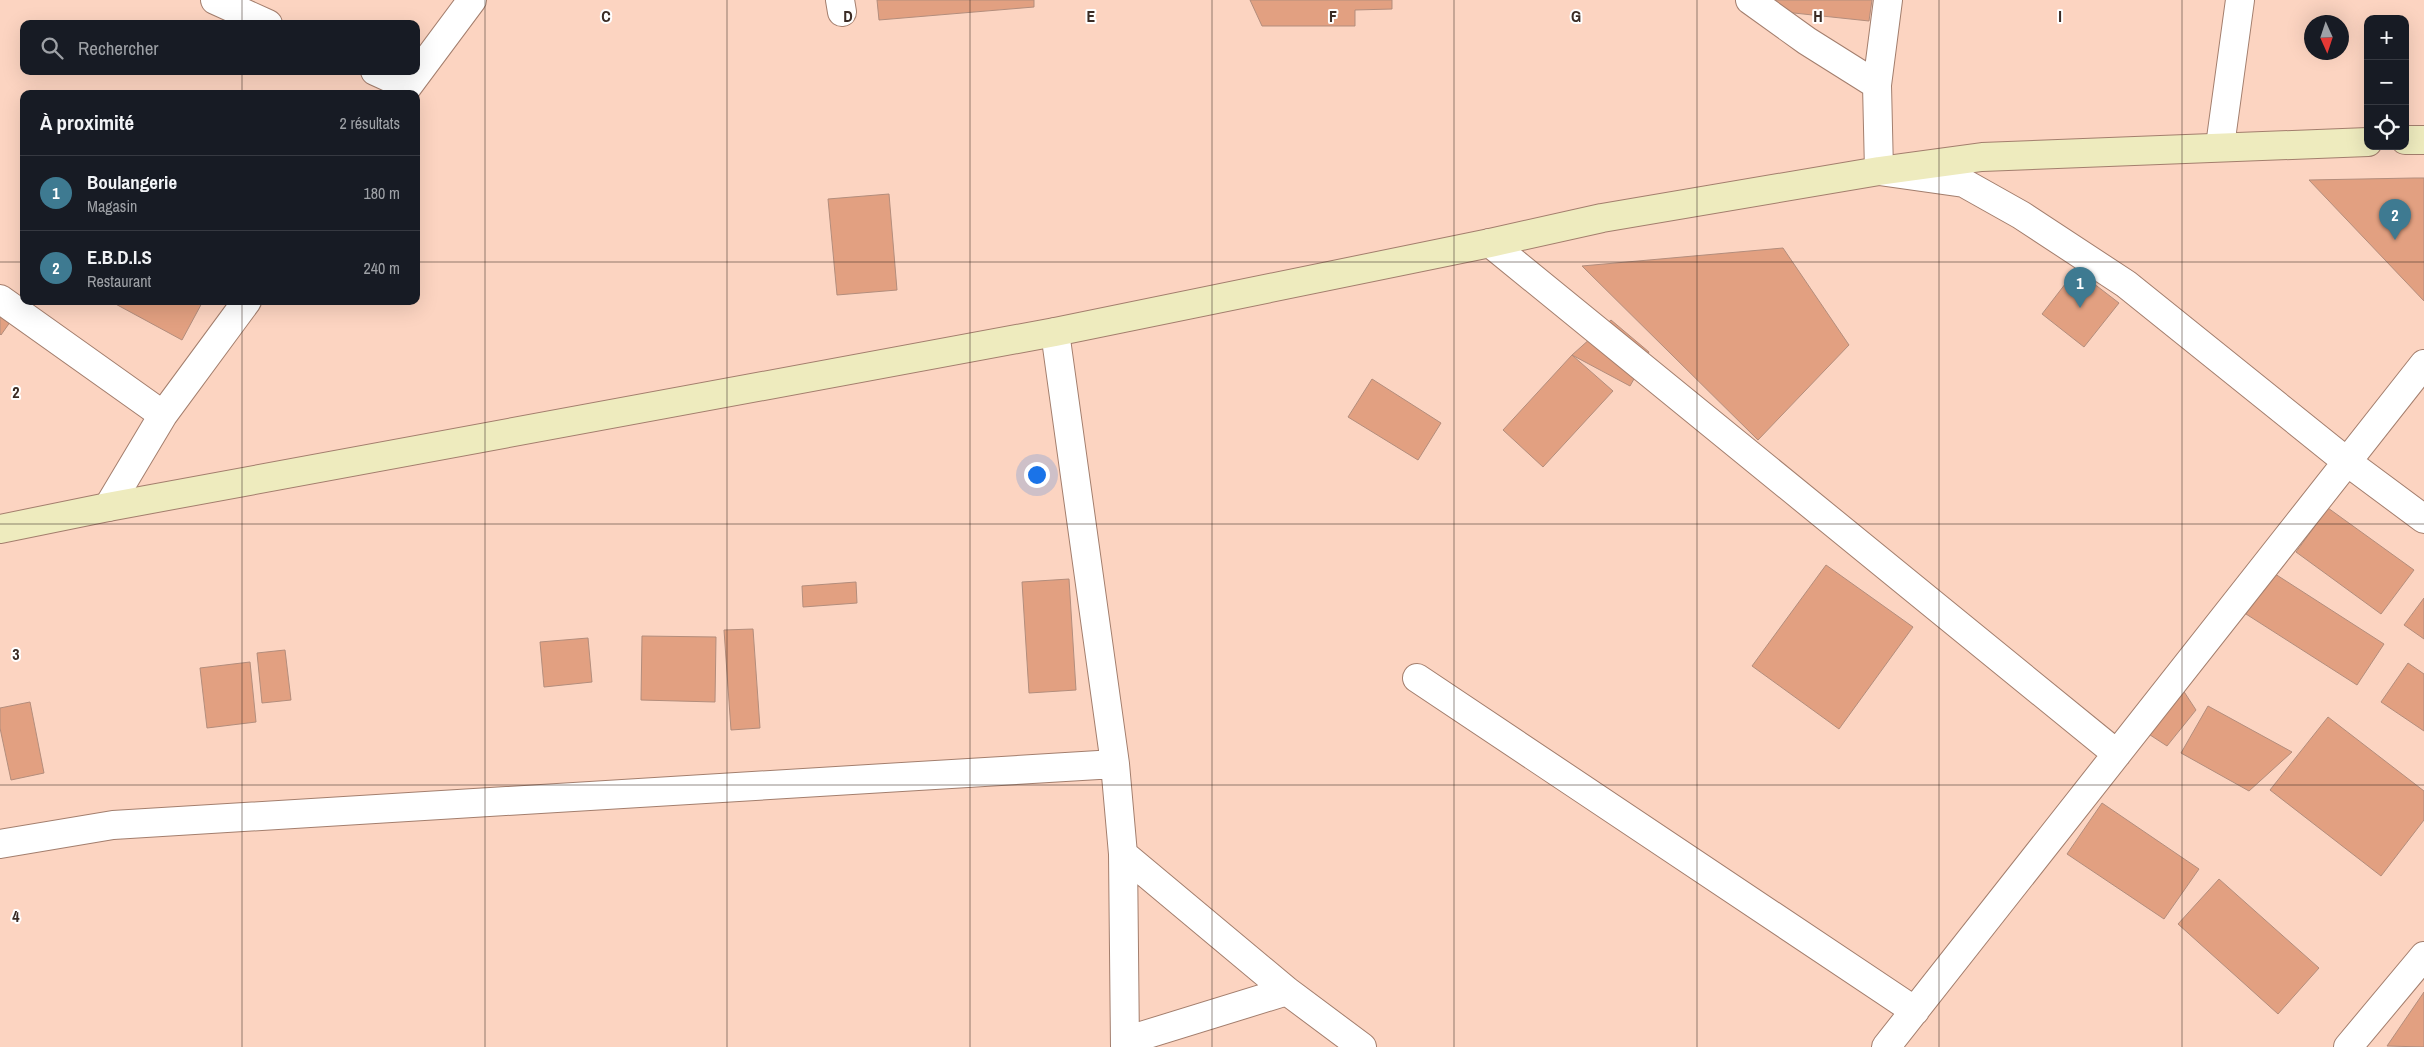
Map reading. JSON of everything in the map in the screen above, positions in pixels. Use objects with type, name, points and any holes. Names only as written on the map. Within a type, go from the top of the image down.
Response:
[{"type":"main road","points":[[2409,140],[2424,140]]},
{"type":"main road","points":[[0,529],[108,507],[1055,332],[1490,243],[1602,218],[1879,171],[1982,157],[2220,146],[2364,142]]},
{"type":"street","points":[[215,0],[259,20]]},
{"type":"street","points":[[420,70],[472,0]]},
{"type":"street","points":[[1750,0],[1807,41],[1877,85]]},
{"type":"street","points":[[1888,0],[1877,85],[1879,171],[1964,183],[2021,215],[2126,284],[2346,461],[2424,519]]},
{"type":"street","points":[[2220,146],[2240,0]]},
{"type":"street","points":[[381,75],[405,90],[416,75]]},
{"type":"street","points":[[1490,243],[2117,754]]},
{"type":"street","points":[[0,299],[162,415]]},
{"type":"street","points":[[108,507],[162,415],[244,305]]},
{"type":"street","points":[[1055,332],[1115,764],[1122,854],[1125,1044],[1287,991]]},
{"type":"street","points":[[1886,1047],[2424,364]]},
{"type":"street","points":[[1418,678],[1915,1011]]},
{"type":"street","points":[[0,844],[113,825],[1115,764]]},
{"type":"street","points":[[1122,854],[1287,991],[1362,1047]]},
{"type":"street","points":[[2348,1047],[2424,956]]},
{"type":"building","points":[[877,0],[1034,0],[1034,7],[879,20]]},
{"type":"building","points":[[1250,0],[1392,0],[1392,9],[1355,10],[1355,26],[1262,26]]},
{"type":"building","points":[[1776,0],[1872,0],[1869,21],[1775,11]]},
{"type":"building","points":[[2424,178],[2424,301],[2309,180]]},
{"type":"building","points":[[889,194],[897,290],[837,295],[828,199]]},
{"type":"building","points":[[1783,248],[1849,345],[1758,440],[1582,266]]},
{"type":"building","points":[[2076,270],[2119,303],[2084,347],[2042,314]]},
{"type":"building","points":[[0,305],[15,315],[1,335],[0,334]]},
{"type":"building","points":[[117,305],[201,305],[182,340]]},
{"type":"building","points":[[1611,320],[1649,352],[1630,386],[1572,355]]},
{"type":"building","points":[[1572,355],[1613,391],[1543,467],[1503,430]]},
{"type":"building","points":[[1372,379],[1441,423],[1418,460],[1348,417]]},
{"type":"building","points":[[2328,508],[2414,570],[2381,614],[2296,552]]},
{"type":"building","points":[[1826,565],[1913,627],[1839,729],[1752,666]]},
{"type":"building","points":[[2272,572],[2384,644],[2357,685],[2246,614]]},
{"type":"building","points":[[1069,579],[1076,690],[1029,693],[1022,582]]},
{"type":"building","points":[[856,582],[857,603],[803,607],[802,586]]},
{"type":"building","points":[[2424,598],[2424,639],[2404,625]]},
{"type":"building","points":[[753,629],[760,728],[731,730],[724,630]]},
{"type":"building","points":[[642,636],[716,637],[715,702],[641,700]]},
{"type":"building","points":[[588,638],[592,682],[544,687],[540,642]]},
{"type":"building","points":[[285,650],[291,700],[262,703],[257,653]]},
{"type":"building","points":[[250,662],[256,722],[207,728],[200,668]]},
{"type":"building","points":[[2408,663],[2424,674],[2424,731],[2381,702]]},
{"type":"building","points":[[2179,684],[2196,710],[2167,746],[2144,731]]},
{"type":"building","points":[[30,702],[44,773],[11,780],[0,728],[0,708]]},
{"type":"building","points":[[2208,706],[2292,752],[2249,791],[2181,753]]},
{"type":"building","points":[[2328,717],[2424,791],[2424,820],[2381,876],[2270,790]]},
{"type":"building","points":[[2102,803],[2199,869],[2164,919],[2067,854]]},
{"type":"building","points":[[2219,879],[2319,968],[2278,1014],[2178,924]]},
{"type":"building","points":[[2424,992],[2424,1047],[2387,1046]]},
{"type":"place","name":"E.B.D.I.S","points":[[2395,240]]},
{"type":"place","name":"Boulangerie","points":[[2080,308]]}]
